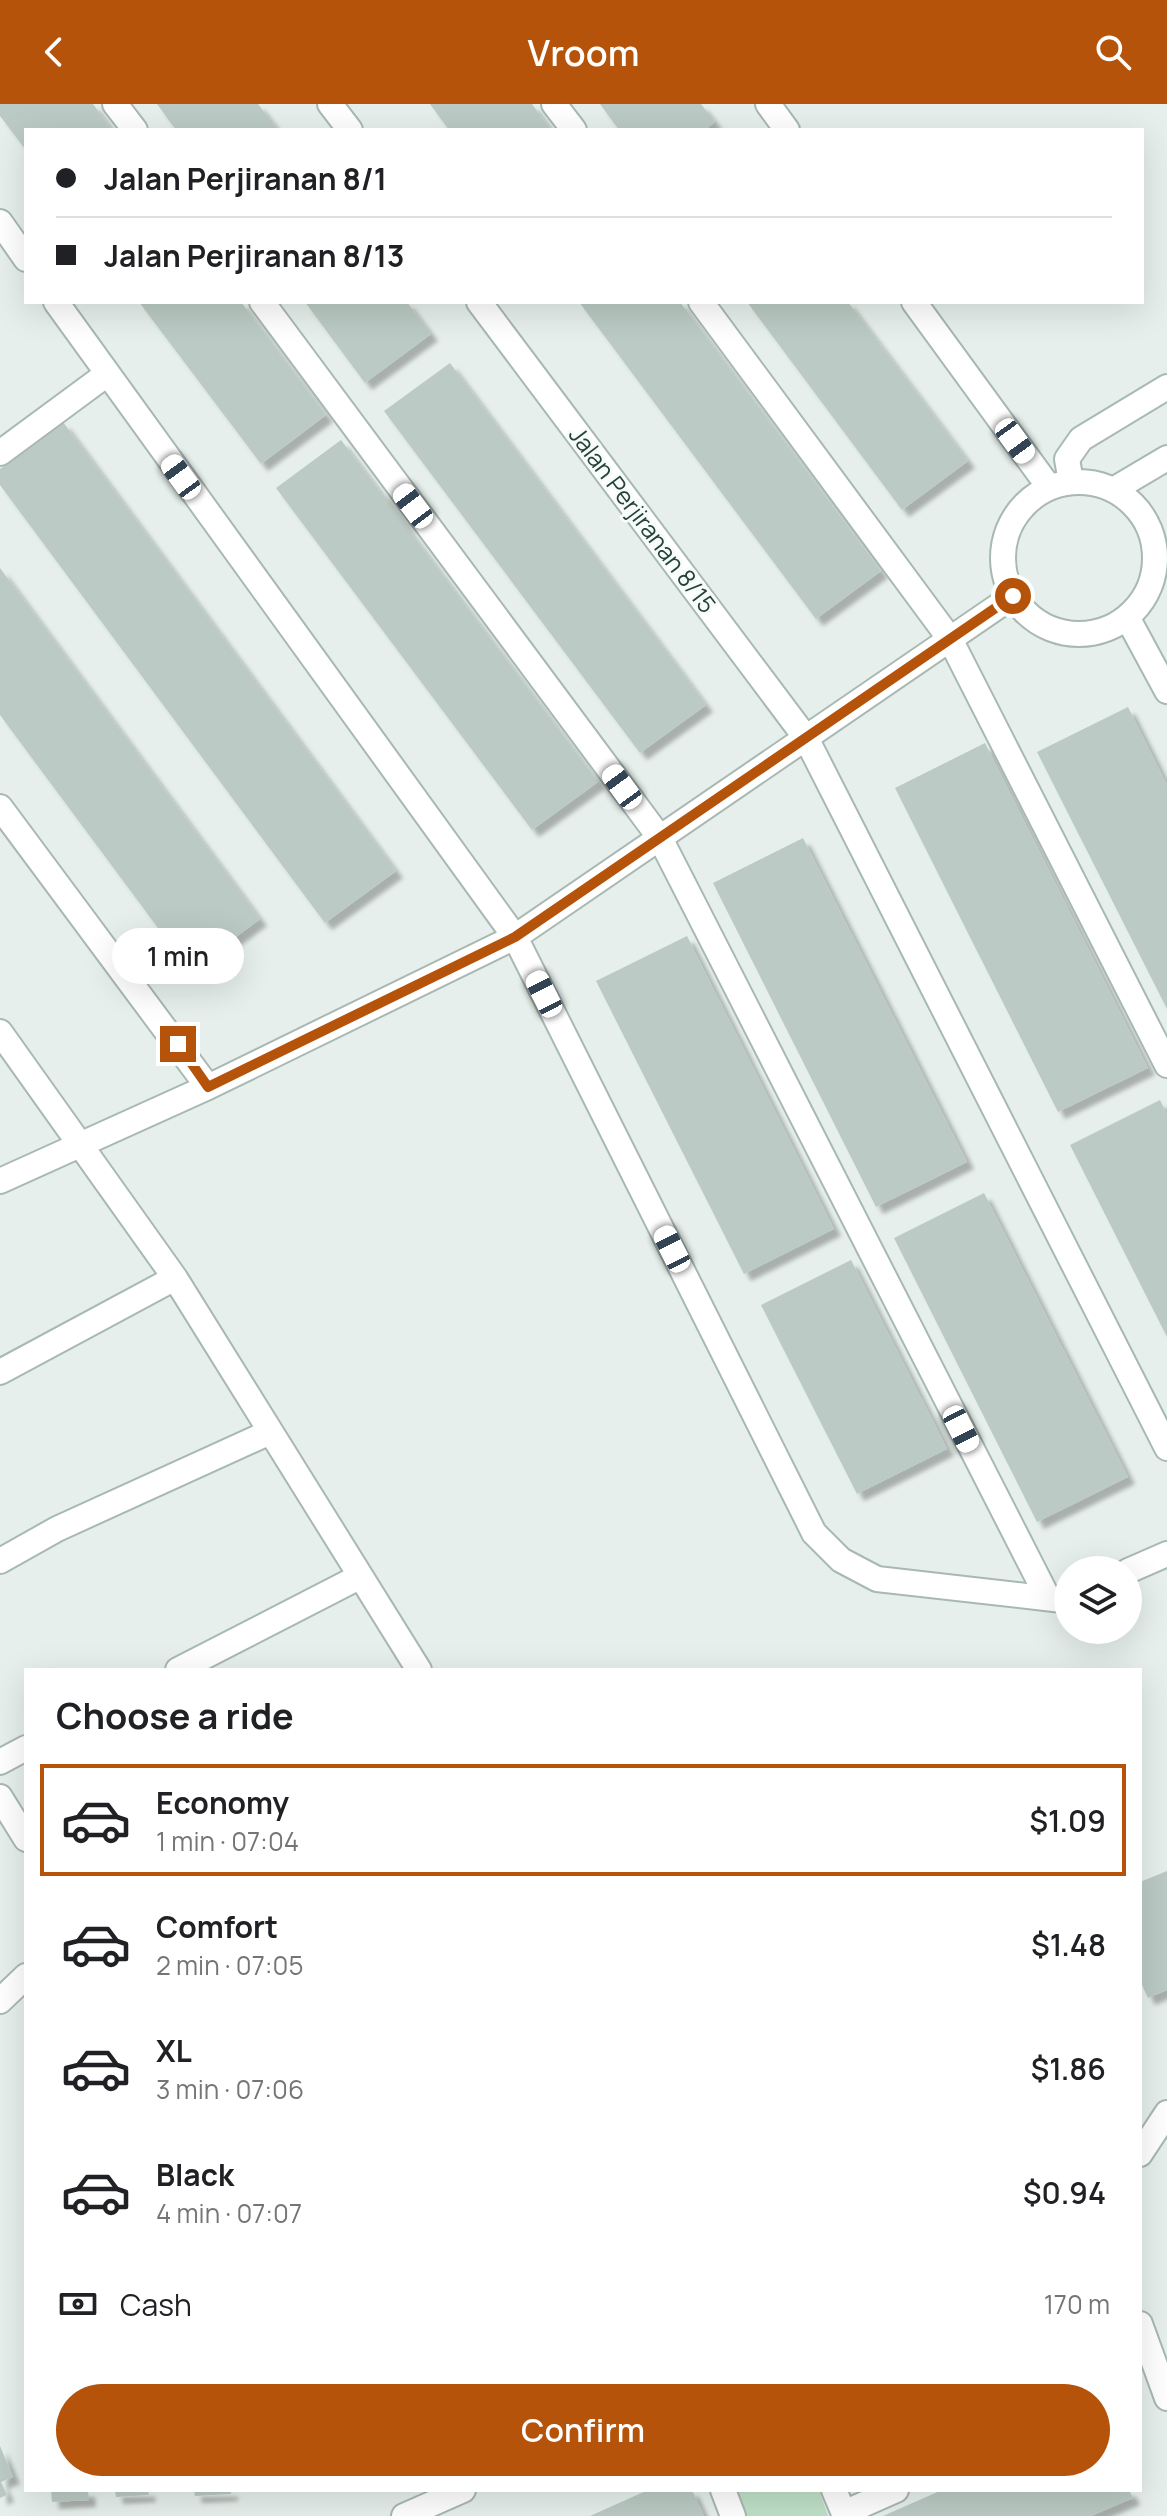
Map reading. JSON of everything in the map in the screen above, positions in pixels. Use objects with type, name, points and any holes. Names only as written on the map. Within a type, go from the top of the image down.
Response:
[{"type":"street","points":[[115,104],[133,128]]},
{"type":"street","points":[[330,104],[348,128]]},
{"type":"street","points":[[554,104],[572,128]]},
{"type":"street","points":[[768,104],[786,128]]},
{"type":"street","points":[[0,222],[24,256]]},
{"type":"street","points":[[57,304],[515,937],[814,1533],[841,1560],[877,1579],[1054,1598]]},
{"type":"street","points":[[263,304],[660,838],[1054,1590]]},
{"type":"street","name":"Jalan Perjiranan 8/15","points":[[480,304],[806,738],[1167,1448]]},
{"type":"street","points":[[702,304],[950,639],[1167,1065]]},
{"type":"street","points":[[916,304],[1060,484]]},
{"type":"street","points":[[0,453],[107,374]]},
{"type":"street","points":[[1060,484],[1067,459],[1081,439],[1167,387]]},
{"type":"street","points":[[1113,490],[1167,458]]},
{"type":"street","points":[[1092,482],[1113,490],[1157,521],[1153,539],[1160,574],[1127,617],[1108,629],[1086,634],[1065,633],[1045,626],[1027,613],[1013,596],[1004,576],[1002,555],[1006,533],[1016,514],[1031,498],[1060,484],[1092,482]]},
{"type":"street","points":[[0,1181],[208,1087],[515,937],[1013,596]]},
{"type":"street","points":[[1127,617],[1167,691]]},
{"type":"street","points":[[0,807],[208,1087]]},
{"type":"street","points":[[0,1032],[175,1278],[418,1668]]},
{"type":"street","points":[[0,1372],[175,1278]]},
{"type":"street","points":[[0,1561],[57,1529],[270,1432]]},
{"type":"street","points":[[1142,1565],[1167,1554]]},
{"type":"street","points":[[182,1668],[359,1577]]},
{"type":"street","points":[[0,1762],[24,1749]]},
{"type":"street","points":[[0,1797],[24,1836]]},
{"type":"street","points":[[0,2001],[24,1978]]},
{"type":"street","points":[[1142,2151],[1167,2113]]},
{"type":"street","points":[[1142,2332],[1155,2385]]},
{"type":"street","points":[[404,2516],[458,2492]]},
{"type":"street","points":[[724,2492],[733,2516]]},
{"type":"street","points":[[841,2506],[889,2492]]},
{"type":"green space","points":[[736,2492],[820,2492],[828,2516],[745,2516]]},
{"type":"building","points":[[0,104],[93,104],[111,128],[24,128],[24,147],[0,116]]},
{"type":"building","points":[[157,104],[258,104],[276,128],[175,128]]},
{"type":"building","points":[[430,104],[532,104],[550,128],[448,128]]},
{"type":"building","points":[[600,104],[701,104],[715,122],[708,128],[618,128]]},
{"type":"building","points":[[141,304],[243,304],[326,415],[261,464]]},
{"type":"building","points":[[306,304],[408,304],[431,334],[365,383]]},
{"type":"building","points":[[580,304],[681,304],[881,571],[816,619]]},
{"type":"building","points":[[748,304],[850,304],[968,461],[902,510]]},
{"type":"building","points":[[450,363],[706,705],[640,753],[384,411]]},
{"type":"building","points":[[63,422],[396,871],[325,923],[0,485],[0,469]]},
{"type":"building","points":[[341,440],[598,782],[532,830],[276,488]]},
{"type":"building","points":[[0,568],[260,919],[190,971],[0,715]]},
{"type":"building","points":[[1128,707],[1167,785],[1167,1009],[1037,752]]},
{"type":"building","points":[[985,743],[1148,1068],[1058,1112],[895,788]]},
{"type":"building","points":[[803,838],[967,1162],[876,1207],[713,883]]},
{"type":"building","points":[[687,936],[834,1229],[744,1274],[596,981]]},
{"type":"building","points":[[1160,1100],[1167,1114],[1167,1337],[1070,1145]]},
{"type":"building","points":[[984,1193],[1128,1477],[1037,1522],[894,1238]]},
{"type":"building","points":[[851,1260],[947,1449],[857,1494],[761,1305]]},
{"type":"building","points":[[1167,1871],[1167,1990],[1148,1998],[1142,1985],[1142,1881]]},
{"type":"building","points":[[0,2446],[13,2477],[1,2482],[7,2495],[0,2498]]},
{"type":"building","points":[[51,2492],[88,2492],[89,2500],[52,2502]]},
{"type":"building","points":[[115,2492],[148,2492],[149,2495],[116,2497]]},
{"type":"building","points":[[194,2492],[231,2492],[231,2494],[195,2496]]},
{"type":"building","points":[[644,2492],[693,2492],[704,2516],[590,2516]]},
{"type":"building","points":[[937,2492],[1130,2492],[1133,2498],[1091,2516],[883,2516]]},
{"type":"route","points":[[178,1044],[208,1087],[515,937],[1013,596]]}]
